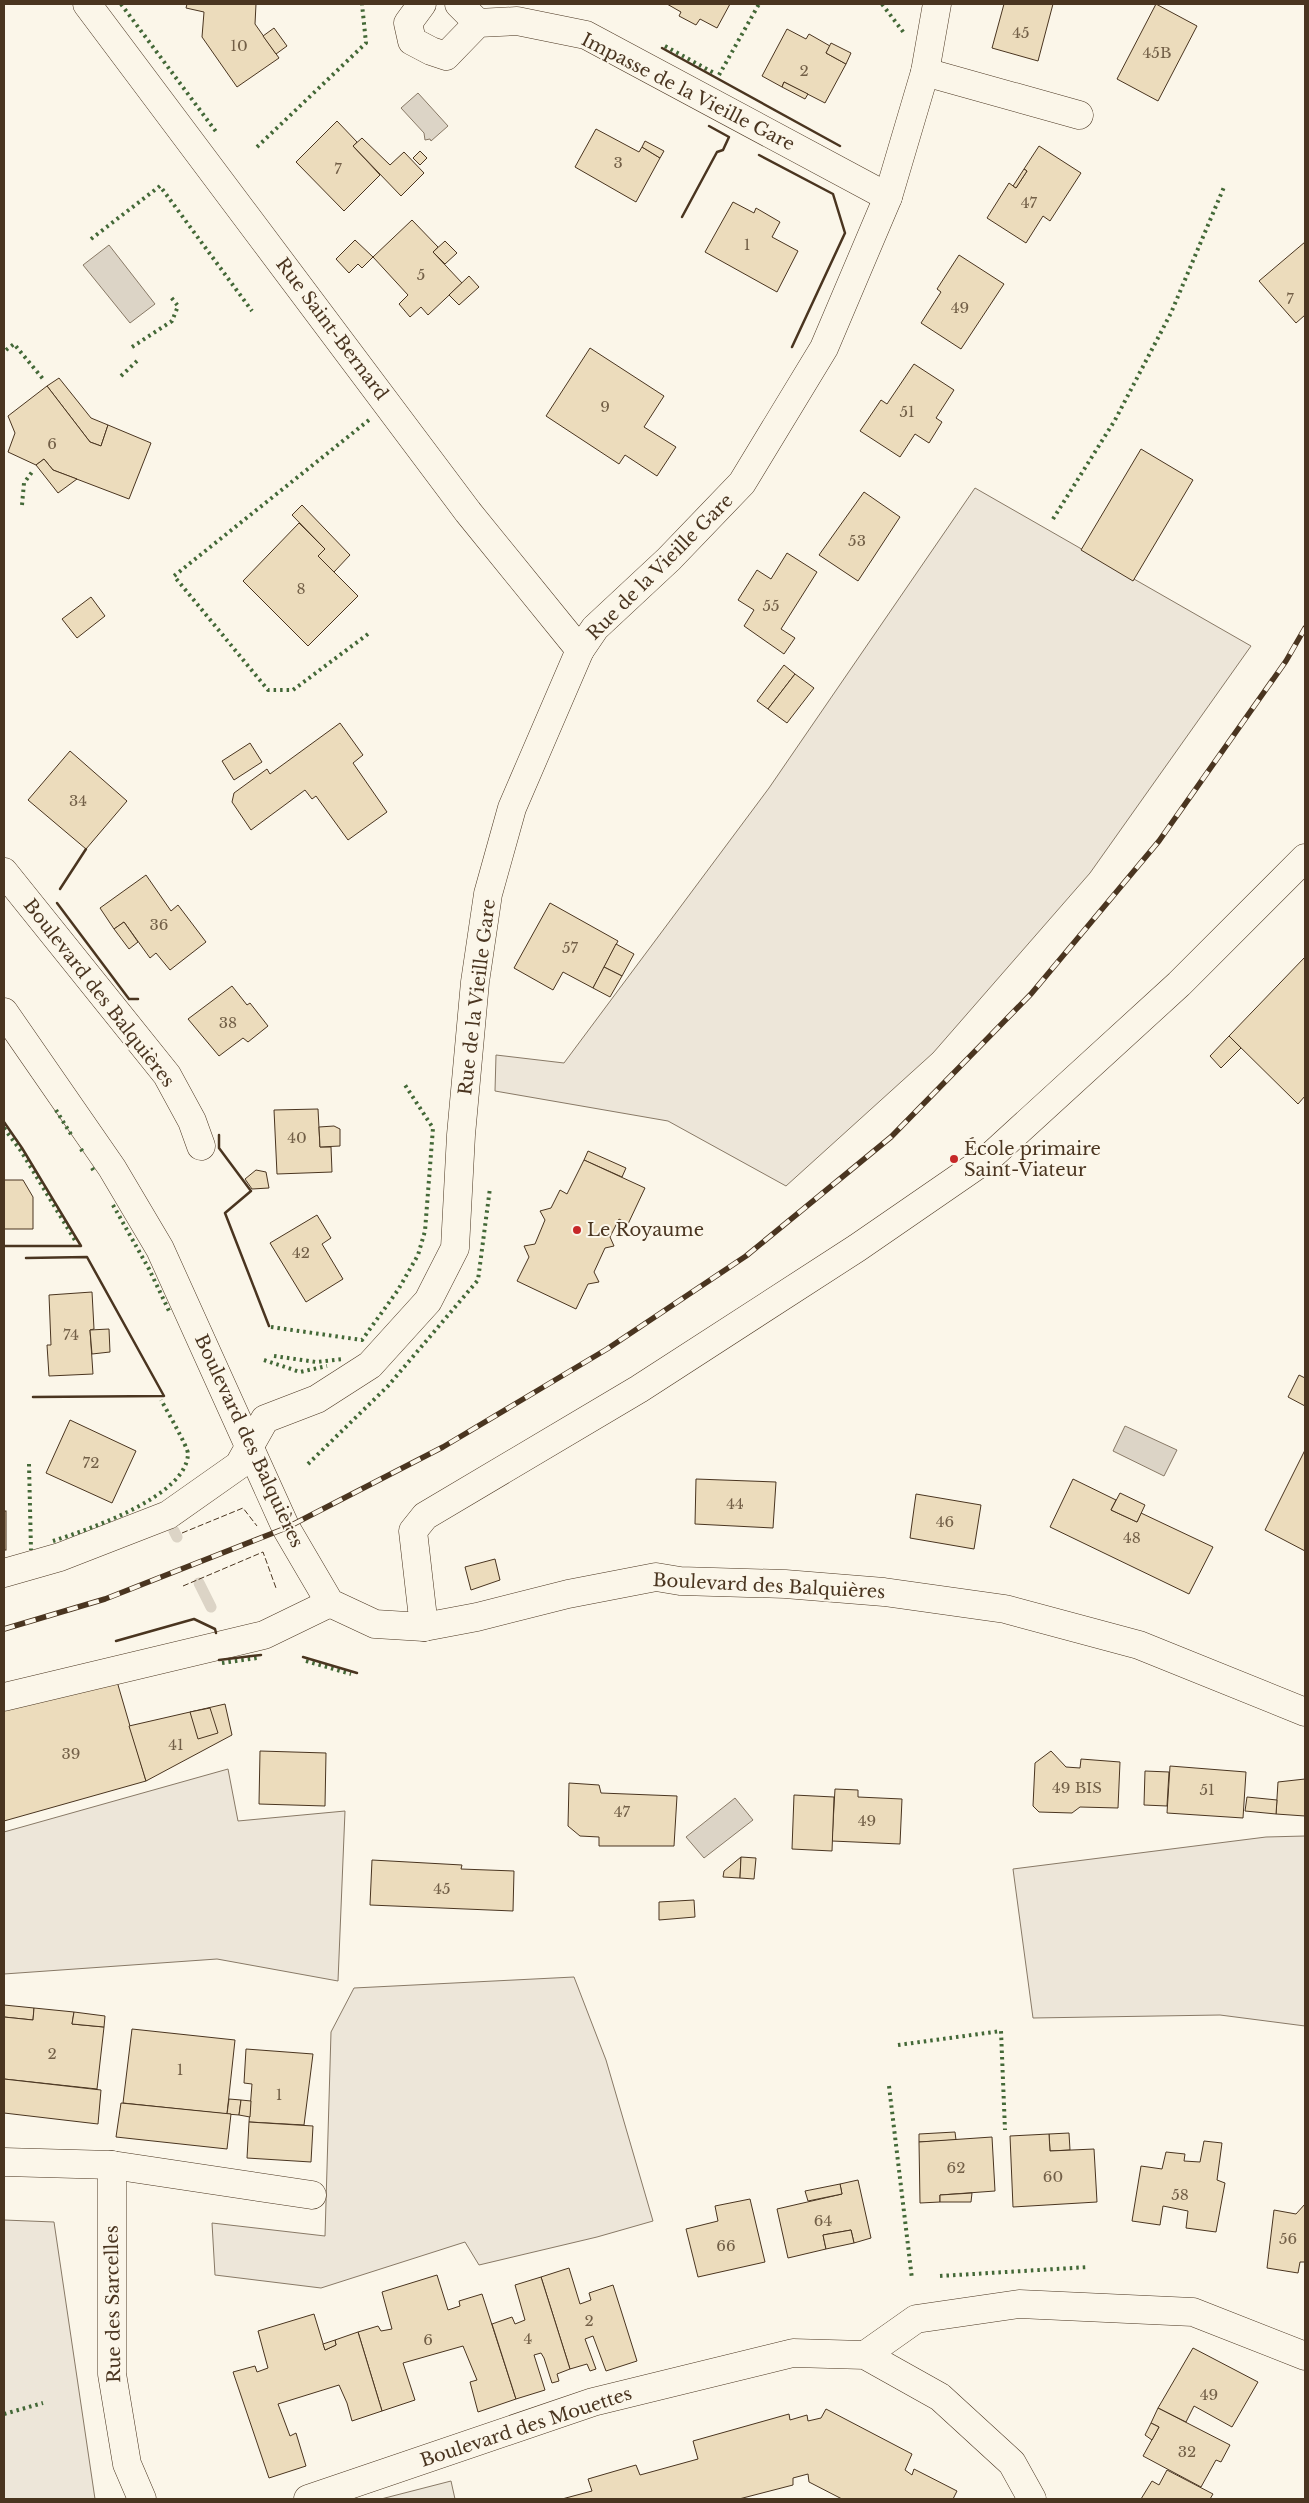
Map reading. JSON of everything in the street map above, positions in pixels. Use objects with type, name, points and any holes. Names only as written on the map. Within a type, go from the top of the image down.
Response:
[{"type":"street","name":"Rue Saint-Bernard","points":[[87,4],[468,512],[580,650]]},
{"type":"street","points":[[422,4],[408,23],[412,41],[431,52],[446,56],[478,23],[459,4]]},
{"type":"street","name":"Rue de la Vieille Gare","points":[[4,1573],[60,1557],[168,1515],[239,1465],[265,1419],[317,1399],[370,1365],[428,1301],[455,1248],[461,1135],[475,982],[488,894],[512,808],[580,650],[595,628],[669,559],[742,483],[824,348],[888,196],[925,72],[937,4]]},
{"type":"street","name":"Impasse de la Vieille Gare","points":[[478,23],[517,21],[586,35],[888,196]]},
{"type":"street","points":[[925,72],[1079,115]]},
{"type":"street","points":[[424,1627],[413,1531],[425,1516],[647,1384],[857,1248],[992,1155],[1179,984],[1305,858]]},
{"type":"street","name":"Boulevard des Balquières","points":[[4,872],[167,1075],[192,1121],[202,1146]]},
{"type":"street","name":"Boulevard des Balquières","points":[[4,1012],[112,1168],[160,1249],[286,1528],[330,1603],[375,1624],[424,1627],[477,1617],[568,1594],[656,1577],[680,1581],[785,1584],[884,1592],[1005,1609],[1122,1640],[1302,1705]]},
{"type":"street","points":[[4,1697],[264,1635],[330,1603]]},
{"type":"street","points":[[4,2162],[112,2165],[312,2195]]},
{"type":"street","name":"Rue des Sarcelles","points":[[112,2165],[112,2374],[127,2464],[142,2499]]},
{"type":"street","points":[[1032,2499],[1012,2463],[940,2397],[865,2355],[916,2319],[1019,2304],[1193,2312],[1305,2356]]},
{"type":"street","name":"Boulevard des Mouettes","points":[[308,2499],[593,2402],[794,2352],[865,2355]]},
{"type":"shaded area","points":[[418,93],[448,126],[431,141],[430,139],[425,140],[424,133],[401,108]]},
{"type":"shaded area","points":[[109,245],[155,304],[130,323],[83,265]]},
{"type":"shaded area","points":[[975,488],[1251,646],[1090,873],[933,1053],[786,1186],[668,1121],[495,1091],[496,1055],[564,1063],[769,788]]},
{"type":"shaded area","points":[[1125,1426],[1177,1450],[1164,1476],[1113,1451]]},
{"type":"shaded area","points":[[228,1769],[238,1821],[345,1811],[338,1981],[217,1959],[4,1974],[4,1832]]},
{"type":"shaded area","points":[[735,1798],[753,1820],[704,1858],[686,1837]]},
{"type":"shaded area","points":[[1305,1836],[1305,2026],[1220,2015],[1033,2018],[1013,1869],[1266,1837]]},
{"type":"shaded area","points":[[574,1977],[606,2060],[653,2221],[597,2237],[479,2265],[465,2242],[321,2288],[215,2275],[212,2223],[325,2236],[331,2032],[354,1988]]},
{"type":"shaded area","points":[[4,2220],[54,2222],[95,2499],[4,2499]]},
{"type":"shaded area","points":[[451,2481],[455,2499],[381,2499]]},
{"type":"building","points":[[187,4],[256,4],[255,24],[279,58],[237,87],[202,37],[204,12],[186,8]]},
{"type":"building","points":[[667,4],[730,4],[717,28],[700,19],[696,25],[679,16],[681,12]]},
{"type":"building","points":[[1004,4],[1053,4],[1038,61],[992,48]]},
{"type":"building","points":[[1156,4],[1197,26],[1158,101],[1117,79]]},
{"type":"building","points":[[274,28],[287,46],[276,54],[263,36]]},
{"type":"building","points":[[787,29],[806,39],[809,34],[830,46],[826,53],[846,64],[825,103],[784,82],[782,87],[762,76]]},
{"type":"building","points":[[831,43],[851,53],[846,64],[826,53]]},
{"type":"building","points":[[784,82],[808,94],[805,99],[782,87]]},
{"type":"building","points":[[337,121],[357,142],[353,146],[380,175],[344,211],[296,162]]},
{"type":"building","points":[[596,129],[639,152],[642,147],[660,158],[636,202],[575,167]]},
{"type":"building","points":[[362,138],[390,165],[404,152],[424,173],[401,196],[353,146]]},
{"type":"building","points":[[645,141],[664,151],[660,158],[642,147]]},
{"type":"building","points":[[1039,146],[1081,173],[1050,221],[1043,216],[1026,243],[987,218],[1009,183],[1016,188],[1027,171],[1024,169]]},
{"type":"building","points":[[420,151],[427,158],[420,165],[413,158]]},
{"type":"building","points":[[1024,169],[1027,171],[1016,188],[1013,186]]},
{"type":"building","points":[[733,202],[754,213],[756,208],[780,222],[772,237],[798,251],[777,292],[705,252]]},
{"type":"building","points":[[412,220],[438,247],[433,252],[462,283],[428,315],[421,307],[410,317],[399,304],[408,295],[373,257]]},
{"type":"building","points":[[355,240],[373,257],[362,268],[358,264],[349,273],[336,259]]},
{"type":"building","points":[[445,241],[457,253],[445,264],[433,252]]},
{"type":"building","points":[[1305,242],[1305,315],[1296,323],[1259,281]]},
{"type":"building","points":[[959,255],[1004,284],[961,349],[921,323],[941,292],[937,289]]},
{"type":"building","points":[[469,276],[479,287],[459,305],[449,295]]},
{"type":"building","points":[[590,348],[664,396],[644,427],[676,447],[657,476],[625,455],[619,464],[546,416]]},
{"type":"building","points":[[914,364],[954,390],[936,418],[942,422],[929,443],[915,434],[900,457],[860,431],[881,400],[887,404]]},
{"type":"building","points":[[59,378],[91,418],[108,425],[101,446],[90,442],[47,386]]},
{"type":"building","points":[[47,386],[90,442],[101,446],[108,425],[151,443],[129,499],[53,470],[44,459],[36,465],[8,452],[15,433],[8,416]]},
{"type":"building","points":[[1141,449],[1193,480],[1133,581],[1081,550]]},
{"type":"building","points":[[44,459],[53,470],[77,479],[58,493],[36,465]]},
{"type":"building","points":[[864,492],[900,517],[858,581],[819,555]]},
{"type":"building","points":[[302,505],[350,555],[334,572],[318,556],[325,549],[292,515]]},
{"type":"building","points":[[299,523],[325,549],[318,556],[358,596],[308,646],[243,581]]},
{"type":"building","points":[[787,553],[817,572],[781,629],[795,638],[784,654],[744,626],[754,610],[738,600],[757,570],[771,579]]},
{"type":"building","points":[[91,597],[105,616],[77,638],[62,619]]},
{"type":"building","points":[[784,665],[795,674],[768,709],[757,701]]},
{"type":"building","points":[[795,674],[814,688],[787,723],[768,709]]},
{"type":"building","points":[[340,723],[363,755],[353,763],[387,812],[348,840],[316,796],[312,799],[305,790],[251,830],[232,802],[234,793],[267,769],[270,774]]},
{"type":"building","points":[[250,743],[262,762],[234,780],[222,761]]},
{"type":"building","points":[[70,751],[127,801],[86,849],[28,800]]},
{"type":"building","points":[[146,875],[171,911],[178,905],[206,942],[170,970],[156,953],[150,958],[124,922],[114,929],[100,908]]},
{"type":"building","points":[[550,903],[618,941],[593,988],[563,972],[553,990],[514,968]]},
{"type":"building","points":[[124,922],[138,942],[129,949],[114,929]]},
{"type":"building","points":[[616,944],[634,954],[622,976],[604,967]]},
{"type":"building","points":[[1305,957],[1305,1096],[1298,1104],[1229,1036]]},
{"type":"building","points":[[604,967],[622,976],[610,997],[593,988]]},
{"type":"building","points":[[232,986],[247,1005],[250,1003],[268,1026],[248,1042],[243,1038],[219,1056],[188,1019]]},
{"type":"building","points":[[1229,1036],[1241,1048],[1221,1068],[1210,1056]]},
{"type":"building","points":[[318,1109],[320,1147],[331,1147],[332,1172],[277,1174],[274,1110]]},
{"type":"building","points":[[334,1126],[340,1129],[340,1146],[320,1147],[319,1127]]},
{"type":"building","points":[[588,1151],[626,1168],[622,1177],[584,1160]]},
{"type":"building","name":"Le Royaume","points":[[584,1160],[645,1188],[628,1224],[619,1219],[610,1237],[614,1246],[605,1248],[594,1272],[599,1282],[588,1284],[576,1309],[517,1281],[529,1257],[524,1246],[535,1244],[545,1220],[540,1211],[551,1208],[560,1190],[567,1194]]},
{"type":"building","points":[[256,1170],[266,1172],[269,1188],[252,1189],[245,1179]]},
{"type":"building","points":[[4,1180],[23,1180],[33,1197],[33,1229],[4,1229]]},
{"type":"building","points":[[317,1215],[331,1238],[322,1244],[343,1279],[306,1302],[270,1243]]},
{"type":"building","points":[[92,1292],[94,1329],[90,1330],[93,1374],[49,1376],[47,1345],[51,1345],[49,1295]]},
{"type":"building","points":[[109,1329],[110,1352],[92,1354],[90,1330]]},
{"type":"building","points":[[1299,1375],[1305,1378],[1305,1406],[1288,1397]]},
{"type":"building","points":[[70,1420],[136,1451],[112,1503],[46,1473]]},
{"type":"building","points":[[1305,1450],[1305,1551],[1265,1530]]},
{"type":"building","points":[[696,1479],[776,1482],[773,1528],[695,1524]]},
{"type":"building","points":[[1073,1479],[1116,1500],[1111,1510],[1137,1522],[1141,1513],[1213,1547],[1189,1594],[1050,1527]]},
{"type":"building","points":[[1120,1493],[1145,1505],[1137,1522],[1111,1510]]},
{"type":"building","points":[[916,1494],[981,1505],[974,1549],[910,1538]]},
{"type":"building","points":[[4,1511],[6,1511],[6,1550],[4,1550]]},
{"type":"building","points":[[495,1559],[500,1580],[471,1590],[465,1567]]},
{"type":"building","points":[[116,1678],[146,1781],[4,1821],[4,1710]]},
{"type":"building","points":[[225,1704],[232,1735],[146,1781],[129,1726]]},
{"type":"building","points":[[210,1708],[218,1733],[198,1739],[190,1712]]},
{"type":"building","points":[[260,1751],[326,1753],[325,1806],[259,1804]]},
{"type":"building","points":[[1051,1751],[1066,1767],[1080,1768],[1081,1759],[1120,1762],[1118,1808],[1080,1807],[1072,1813],[1039,1812],[1033,1806],[1035,1763]]},
{"type":"building","points":[[1170,1766],[1246,1772],[1243,1818],[1167,1813]]},
{"type":"building","points":[[1145,1771],[1169,1772],[1167,1806],[1144,1805]]},
{"type":"building","points":[[1305,1779],[1305,1816],[1276,1814],[1278,1782]]},
{"type":"building","points":[[569,1783],[599,1785],[601,1793],[677,1796],[674,1846],[599,1846],[599,1837],[580,1836],[568,1826]]},
{"type":"building","points":[[835,1789],[858,1790],[858,1797],[902,1799],[900,1844],[832,1841]]},
{"type":"building","points":[[794,1795],[834,1797],[832,1851],[792,1849]]},
{"type":"building","points":[[1247,1797],[1277,1800],[1276,1814],[1245,1811]]},
{"type":"building","points":[[741,1857],[740,1878],[723,1877],[724,1871]]},
{"type":"building","points":[[741,1857],[756,1858],[754,1879],[740,1878]]},
{"type":"building","points":[[372,1860],[462,1865],[461,1869],[514,1871],[513,1911],[370,1905]]},
{"type":"building","points":[[694,1900],[695,1917],[659,1920],[659,1902]]},
{"type":"building","points":[[4,2005],[34,2008],[33,2020],[4,2017]]},
{"type":"building","points":[[34,2008],[74,2012],[72,2024],[104,2027],[97,2089],[4,2079],[4,2017],[33,2020]]},
{"type":"building","points":[[74,2012],[105,2016],[104,2027],[72,2024]]},
{"type":"building","points":[[132,2029],[235,2040],[227,2114],[123,2103]]},
{"type":"building","points":[[246,2049],[313,2054],[304,2125],[249,2122],[252,2084],[244,2083]]},
{"type":"building","points":[[4,2079],[101,2090],[98,2124],[4,2113]]},
{"type":"building","points":[[229,2099],[241,2100],[239,2115],[227,2114]]},
{"type":"building","points":[[241,2100],[251,2101],[250,2117],[239,2115]]},
{"type":"building","points":[[121,2103],[231,2114],[227,2149],[116,2137]]},
{"type":"building","points":[[249,2122],[313,2126],[311,2162],[247,2158]]},
{"type":"building","points":[[955,2132],[956,2140],[919,2142],[919,2134]]},
{"type":"building","points":[[1069,2133],[1070,2150],[1050,2151],[1049,2134]]},
{"type":"building","points":[[1049,2134],[1050,2151],[1094,2149],[1097,2202],[1013,2207],[1010,2136]]},
{"type":"building","points":[[992,2137],[995,2191],[940,2195],[940,2202],[920,2203],[919,2142]]},
{"type":"building","points":[[1204,2141],[1222,2143],[1217,2180],[1225,2183],[1216,2232],[1186,2228],[1188,2211],[1163,2206],[1160,2225],[1132,2221],[1141,2166],[1162,2169],[1166,2152],[1185,2154],[1184,2161],[1200,2162]]},
{"type":"building","points":[[858,2180],[871,2238],[854,2243],[851,2230],[823,2235],[826,2249],[788,2258],[777,2209],[842,2194],[840,2184]]},
{"type":"building","points":[[840,2184],[842,2194],[808,2201],[805,2191]]},
{"type":"building","points":[[972,2193],[971,2202],[940,2202],[940,2195]]},
{"type":"building","points":[[750,2199],[765,2262],[698,2277],[686,2229],[718,2221],[715,2206]]},
{"type":"building","points":[[1305,2204],[1305,2262],[1300,2262],[1298,2273],[1267,2268],[1274,2210],[1296,2214]]},
{"type":"building","points":[[851,2230],[854,2243],[826,2249],[823,2235]]},
{"type":"building","points":[[569,2268],[580,2304],[591,2300],[589,2293],[613,2285],[637,2361],[606,2371],[593,2336],[585,2339],[596,2369],[590,2371],[587,2364],[570,2369],[541,2277]]},
{"type":"building","points":[[437,2275],[448,2310],[460,2306],[459,2301],[482,2294],[516,2399],[478,2412],[470,2382],[477,2380],[463,2346],[403,2363],[415,2400],[382,2411],[358,2332],[378,2326],[381,2331],[392,2329],[382,2292]]},
{"type":"building","points":[[541,2277],[570,2369],[557,2374],[559,2381],[552,2383],[541,2353],[534,2355],[545,2390],[516,2399],[492,2324],[512,2317],[515,2324],[525,2320],[515,2285]]},
{"type":"building","points":[[314,2314],[325,2350],[336,2345],[335,2340],[358,2332],[382,2411],[352,2421],[339,2385],[278,2404],[290,2436],[296,2433],[306,2466],[269,2478],[233,2372],[255,2366],[257,2372],[268,2368],[258,2331]]},
{"type":"building","points":[[335,2340],[336,2345],[325,2350],[323,2344]]},
{"type":"building","points":[[1193,2348],[1258,2382],[1232,2427],[1194,2406],[1186,2422],[1158,2408]]},
{"type":"building","points":[[1158,2408],[1230,2445],[1221,2462],[1216,2460],[1201,2487],[1143,2456],[1159,2427],[1151,2423]]},
{"type":"building","points":[[826,2409],[912,2454],[905,2470],[912,2475],[914,2469],[957,2491],[953,2499],[842,2499],[809,2482],[808,2474],[793,2478],[793,2485],[739,2499],[562,2499],[592,2491],[588,2479],[636,2465],[640,2475],[698,2459],[693,2441],[789,2414],[790,2420],[807,2415],[808,2421],[821,2418]]},
{"type":"building","points":[[1151,2423],[1159,2427],[1152,2440],[1145,2435]]},
{"type":"building","points":[[1167,2470],[1213,2494],[1210,2499],[1141,2499],[1152,2481],[1159,2485]]},
{"type":"waterway","points":[[174,1531],[177,1537]]},
{"type":"waterway","points":[[199,1583],[211,1607]]},
{"type":"railway","points":[[4,1629],[105,1599],[286,1528],[443,1447],[607,1349],[746,1256],[891,1137],[1031,994],[1159,841],[1286,661],[1305,628]]},
{"type":"hedge","points":[[121,4],[217,133]]},
{"type":"hedge","points":[[257,147],[366,43],[362,4]]},
{"type":"hedge","points":[[719,75],[759,4]]},
{"type":"hedge","points":[[882,4],[904,33]]},
{"type":"hedge","points":[[665,46],[714,73]]},
{"type":"hedge","points":[[91,239],[160,186],[252,311]]},
{"type":"hedge","points":[[1053,519],[1115,420],[1171,313],[1224,187]]},
{"type":"hedge","points":[[132,347],[172,321],[178,306],[170,296]]},
{"type":"hedge","points":[[6,350],[14,344],[43,379]]},
{"type":"hedge","points":[[121,376],[137,361]]},
{"type":"hedge","points":[[368,634],[293,690],[268,690],[174,576],[369,420]]},
{"type":"hedge","points":[[22,505],[24,483],[32,472]]},
{"type":"hedge","points":[[271,1327],[362,1340],[398,1290],[418,1255],[425,1231],[433,1128],[405,1085]]},
{"type":"hedge","points":[[56,1110],[72,1136]]},
{"type":"hedge","points":[[4,1128],[21,1151],[76,1242]]},
{"type":"hedge","points":[[81,1149],[84,1154]]},
{"type":"hedge","points":[[92,1168],[95,1173]]},
{"type":"hedge","points":[[308,1464],[388,1386],[478,1280],[490,1188]]},
{"type":"hedge","points":[[113,1205],[149,1269],[170,1313]]},
{"type":"hedge","points":[[274,1356],[316,1362],[343,1359]]},
{"type":"hedge","points":[[264,1360],[300,1372],[327,1366]]},
{"type":"hedge","points":[[53,1541],[111,1520],[133,1509],[154,1497],[171,1484],[183,1470],[188,1454],[187,1450],[161,1400]]},
{"type":"hedge","points":[[29,1464],[31,1550]]},
{"type":"hedge","points":[[222,1663],[257,1658]]},
{"type":"hedge","points":[[306,1661],[351,1674]]},
{"type":"hedge","points":[[898,2045],[1001,2031],[1005,2130]]},
{"type":"hedge","points":[[889,2086],[912,2279]]},
{"type":"hedge","points":[[940,2276],[1089,2267]]},
{"type":"hedge","points":[[4,2414],[43,2403]]},
{"type":"fence","points":[[182,1533],[243,1508],[257,1526]]},
{"type":"fence","points":[[183,1586],[263,1552],[276,1588]]},
{"type":"wall","points":[[662,48],[840,146]]},
{"type":"wall","points":[[682,217],[717,152],[723,150],[729,137],[709,126]]},
{"type":"wall","points":[[759,155],[833,194],[845,233],[792,347]]},
{"type":"wall","points":[[60,889],[86,849]]},
{"type":"wall","points":[[57,903],[129,999],[138,999]]},
{"type":"wall","points":[[4,1122],[22,1148],[81,1246],[4,1246]]},
{"type":"wall","points":[[219,1135],[219,1148],[251,1191],[225,1213],[269,1326]]},
{"type":"wall","points":[[26,1258],[87,1257],[164,1396],[33,1397]]},
{"type":"wall","points":[[116,1641],[194,1619],[215,1629],[216,1633]]},
{"type":"wall","points":[[219,1660],[261,1655]]},
{"type":"wall","points":[[303,1657],[357,1673]]},
{"type":"place","name":"École primaire Saint-Viateur","points":[[954,1159]]},
{"type":"place","name":"Le Royaume","points":[[577,1230]]}]
